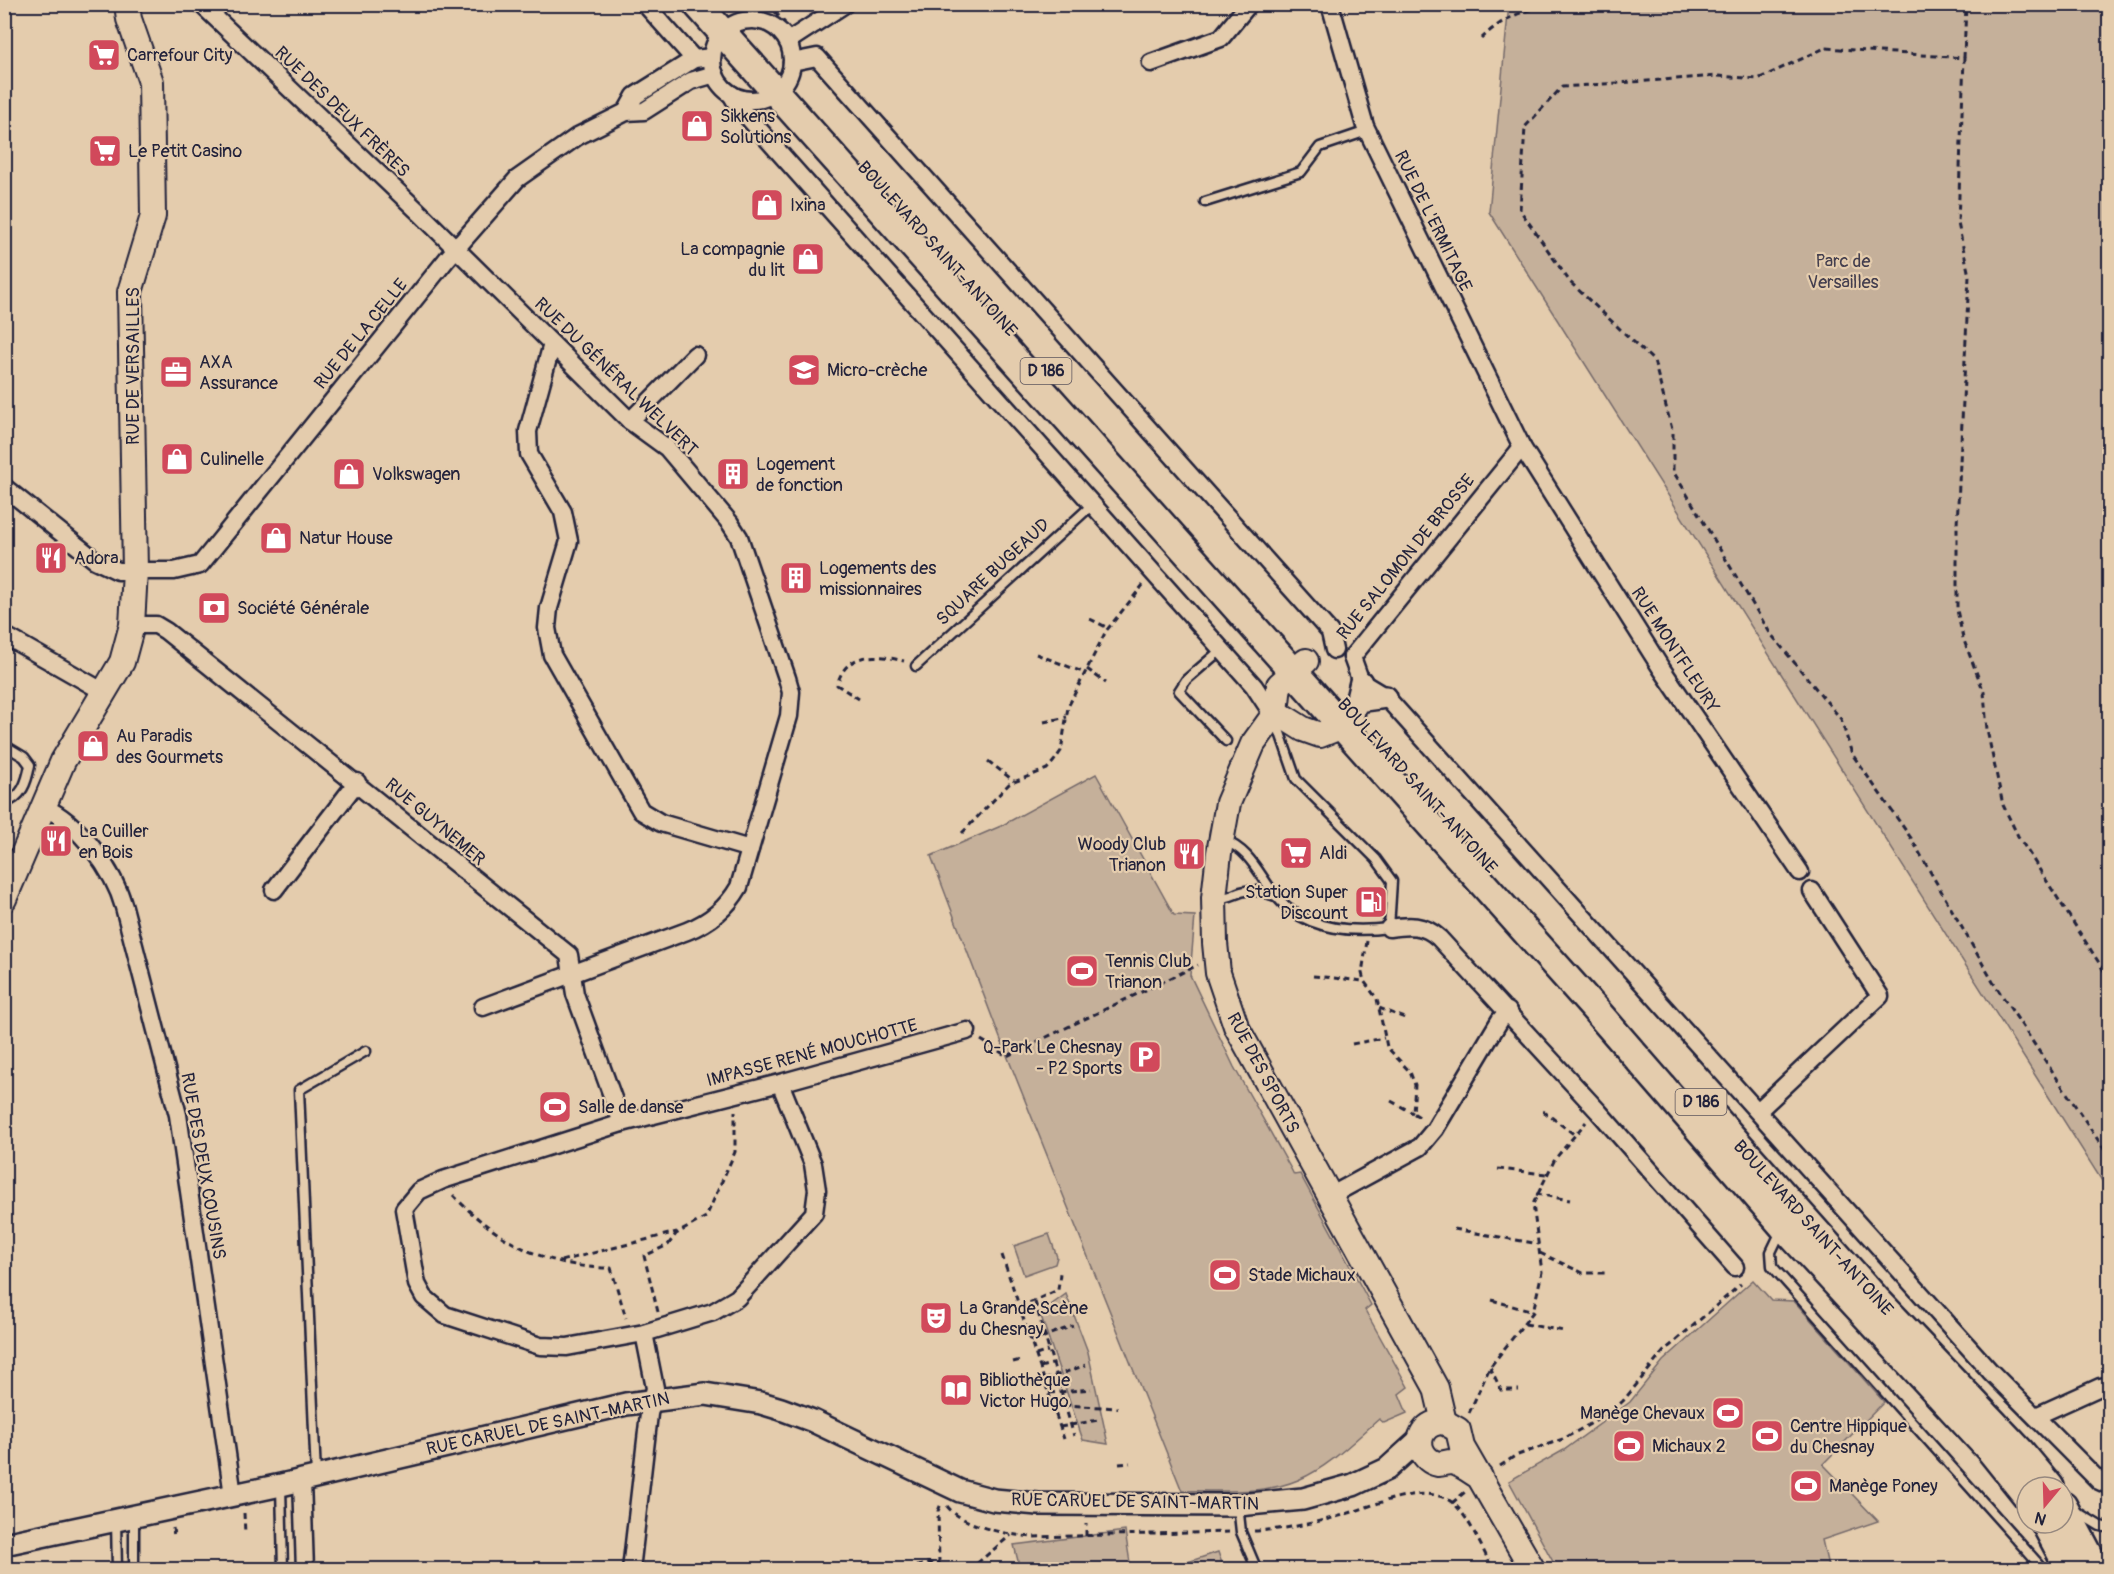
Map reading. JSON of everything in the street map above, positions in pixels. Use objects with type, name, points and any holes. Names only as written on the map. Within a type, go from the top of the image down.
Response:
[{"type":"main road","name":"RUE DE VERSAILLES","points":[[127,4],[129,19],[151,82],[153,216],[130,292],[135,563],[131,631]]},
{"type":"main road","name":"BOULEVARD SAINT-ANTOINE","points":[[697,4],[722,30],[785,79],[1299,667],[1352,709],[1876,1299],[2013,1443],[2040,1475]]},
{"type":"main road","points":[[4,899],[63,760],[122,662],[131,631]]},
{"type":"main road","name":"RUE DES SPORTS","points":[[1299,667],[1279,685],[1275,713],[1260,732],[1240,770],[1228,803],[1214,898],[1217,961],[1227,1005],[1236,1026],[1436,1388],[1441,1441]]},
{"type":"main road","name":"BOULEVARD SAINT-ANTOINE","points":[[1352,709],[1593,1007],[1783,1226],[1944,1400],[2015,1482]]},
{"type":"main road","points":[[1275,713],[1303,729],[1320,735],[1352,709]]},
{"type":"main road","points":[[1441,1441],[1484,1477],[1533,1569]]},
{"type":"main road","points":[[2075,1528],[2097,1569]]},
{"type":"main road","points":[[2052,1535],[2070,1569]]},
{"type":"street","name":"RUE DES DEUX FRÈRES","points":[[201,4],[455,249]]},
{"type":"street","points":[[645,4],[694,59],[722,30],[762,13],[788,41],[785,79]]},
{"type":"street","points":[[788,41],[845,4]]},
{"type":"street","points":[[1151,63],[1221,38],[1249,4]]},
{"type":"street","name":"RUE DE L'ERMITAGE","points":[[1330,4],[1367,131],[1522,447]]},
{"type":"street","points":[[722,30],[715,75],[738,105],[1154,572],[1275,713]]},
{"type":"street","points":[[731,94],[753,100],[817,57],[1330,632],[1334,650]]},
{"type":"street","name":"RUE DE LA CELLE","points":[[626,112],[635,96],[694,59]]},
{"type":"street","name":"RUE DE LA CELLE","points":[[4,487],[95,560],[110,569],[135,563],[174,571],[200,565],[455,249],[517,179],[578,136],[626,112],[644,111],[691,81],[715,75]]},
{"type":"street","name":"RUE DU GÉNÉRAL WELVERT","points":[[455,249],[630,421],[667,448],[739,537],[789,685],[789,716],[750,849],[733,897],[708,921],[573,975],[483,1007]]},
{"type":"street","points":[[552,344],[528,431],[529,454],[563,512],[570,541],[549,608],[547,628],[552,655],[641,811],[661,823],[750,849]]},
{"type":"street","points":[[630,421],[694,355]]},
{"type":"street","name":"RUE SALOMON DE BROSSE","points":[[1299,667],[1323,652],[1334,650],[1352,657],[1522,447]]},
{"type":"street","name":"RUE MONTFLEURY","points":[[1522,447],[1661,668],[1800,872]]},
{"type":"street","name":"RUE GUYNEMER","points":[[131,631],[156,625],[166,631],[357,782],[569,955],[576,994],[622,1123]]},
{"type":"street","points":[[7,641],[104,692]]},
{"type":"street","name":"BOULEVARD SAINT-ANTOINE","points":[[1352,657],[1352,709]]},
{"type":"street","points":[[1352,709],[1386,697]]},
{"type":"street","name":"BOULEVARD SAINT-ANTOINE","points":[[1386,697],[1990,1371],[2106,1481]]},
{"type":"street","points":[[274,890],[357,782]]},
{"type":"street","name":"RUE DES DEUX COUSINS","points":[[44,807],[76,830],[112,875],[119,888],[178,1115],[239,1500]]},
{"type":"street","points":[[1758,1111],[1880,996],[1812,891]]},
{"type":"street","points":[[1389,928],[1420,926],[1430,929],[1508,1011],[1736,1267]]},
{"type":"street","points":[[1330,1196],[1420,1147],[1435,1129],[1500,1020],[1508,1011]]},
{"type":"street","name":"IMPASSE RENÉ MOUCHOTTE","points":[[780,1083],[813,1164],[817,1190],[814,1213],[737,1298],[713,1312],[662,1328],[567,1347],[540,1346],[445,1315],[424,1297],[417,1284],[404,1209],[419,1191],[441,1181],[622,1123],[780,1083],[967,1031]]},
{"type":"street","points":[[631,1569],[638,1497],[656,1382],[638,1333]]},
{"type":"street","points":[[2036,1416],[2109,1385]]},
{"type":"street","name":"RUE CARUEL DE SAINT-MARTIN","points":[[4,1544],[125,1518],[239,1500],[309,1478],[653,1400],[705,1394],[761,1403],[813,1421],[960,1491],[994,1500],[1038,1504],[1238,1505],[1277,1503],[1319,1496],[1353,1485],[1396,1464],[1403,1454],[1441,1441]]},
{"type":"street","points":[[305,1569],[309,1478]]},
{"type":"lane","points":[[1205,202],[1301,172],[1320,147],[1367,131]]},
{"type":"lane","name":"SQUARE BUGEAUD","points":[[916,666],[1093,504]]},
{"type":"lane","points":[[1222,650],[1186,680],[1179,691],[1226,741]]},
{"type":"lane","points":[[1221,839],[1237,845],[1255,864],[1277,896],[1314,923],[1344,930],[1369,931],[1389,928],[1392,881],[1376,859],[1296,779],[1275,713]]},
{"type":"lane","points":[[4,745],[24,757],[30,765],[19,796],[4,803]]},
{"type":"lane","points":[[1214,898],[1226,898],[1243,891],[1259,891],[1277,896]]},
{"type":"lane","points":[[309,1478],[299,1090],[366,1051]]},
{"type":"lane","name":"BOULEVARD SAINT-ANTOINE","points":[[1772,1266],[1771,1252],[1783,1226]]},
{"type":"lane","points":[[1772,1266],[2044,1569]]},
{"type":"lane","points":[[281,1485],[283,1569]]},
{"type":"lane","points":[[1238,1505],[1240,1532],[1257,1569]]},
{"type":"lane","points":[[2075,1511],[2109,1528]]},
{"type":"lane","points":[[117,1569],[125,1518]]},
{"type":"lane","points":[[125,1518],[134,1569]]},
{"type":"path","points":[[1522,10],[1523,4]]},
{"type":"path","points":[[1481,39],[1492,28],[1522,10],[1560,4]]},
{"type":"path","points":[[1966,4],[1958,223],[1969,276],[1957,525],[1957,610],[1964,638],[1984,692],[1987,730],[2003,806],[2018,836],[2109,980]]},
{"type":"path","points":[[1964,58],[1825,48],[1758,79],[1717,76],[1562,87],[1525,127],[1520,210],[1570,282],[1654,361],[1673,433],[1672,471],[1770,633],[1841,719],[1851,754],[1911,838],[1993,982],[2109,1158]]},
{"type":"path","points":[[962,833],[996,795],[1014,781],[1047,769],[1054,761],[1061,751],[1068,707],[1108,628],[1154,572]]},
{"type":"path","points":[[1090,619],[1108,628]]},
{"type":"path","points":[[1036,654],[1086,671],[1106,682]]},
{"type":"path","points":[[859,699],[837,685],[839,675],[853,659],[875,655],[916,666]]},
{"type":"path","points":[[1044,722],[1067,717]]},
{"type":"path","points":[[988,761],[1014,781]]},
{"type":"path","points":[[1369,931],[1362,973],[1364,981],[1377,999],[1387,1047],[1410,1072],[1415,1085],[1413,1113]]},
{"type":"path","points":[[967,1031],[1008,1056],[1190,967],[1217,961]]},
{"type":"path","points":[[1313,976],[1364,981]]},
{"type":"path","points":[[1380,1008],[1405,1018]]},
{"type":"path","points":[[1352,1044],[1384,1038]]},
{"type":"path","points":[[557,1262],[681,1231],[706,1217],[735,1152],[735,1109],[729,1096]]},
{"type":"path","points":[[1391,1101],[1435,1129]]},
{"type":"path","points":[[1543,1111],[1575,1135]]},
{"type":"path","points":[[1441,1441],[1473,1407],[1475,1395],[1490,1367],[1533,1312],[1542,1272],[1533,1211],[1536,1194],[1546,1174],[1575,1135],[1598,1111]]},
{"type":"path","points":[[1498,1169],[1546,1174]]},
{"type":"path","points":[[441,1181],[460,1202],[496,1233],[538,1257],[590,1268],[611,1268],[638,1333]]},
{"type":"path","points":[[1536,1194],[1570,1200]]},
{"type":"path","points":[[1454,1229],[1539,1244]]},
{"type":"path","points":[[662,1328],[644,1256],[668,1245],[681,1231]]},
{"type":"path","points":[[1540,1253],[1582,1273],[1608,1273]]},
{"type":"path","points":[[1002,1255],[1064,1439]]},
{"type":"path","points":[[1493,1569],[1459,1509],[1452,1503],[1515,1456],[1563,1439],[1610,1413],[1623,1401],[1664,1351],[1760,1267],[1772,1266]]},
{"type":"path","points":[[1020,1307],[1058,1290],[1060,1273]]},
{"type":"path","points":[[1492,1300],[1533,1312]]},
{"type":"path","points":[[1035,1302],[1074,1436]]},
{"type":"path","points":[[1525,1324],[1564,1331]]},
{"type":"path","points":[[1031,1341],[1073,1326]]},
{"type":"path","points":[[1036,1355],[1048,1351]]},
{"type":"path","points":[[1013,1362],[1021,1360]]},
{"type":"path","points":[[1040,1367],[1052,1364]]},
{"type":"path","points":[[1044,1380],[1086,1365]]},
{"type":"path","points":[[1490,1367],[1501,1390],[1519,1390]]},
{"type":"path","points":[[1048,1394],[1060,1390],[1091,1389]]},
{"type":"path","points":[[1054,1408],[1064,1405],[1118,1408]]},
{"type":"path","points":[[1060,1427],[1098,1420]]},
{"type":"path","points":[[1119,1464],[1130,1463]]},
{"type":"path","points":[[940,1497],[943,1501],[938,1511],[939,1564],[942,1569]]},
{"type":"path","points":[[239,1500],[245,1534]]},
{"type":"path","points":[[969,1569],[1011,1535]]},
{"type":"path","points":[[907,1569],[927,1563],[939,1564]]},
{"type":"green space","name":"Parc de Versailles","points":[[1509,4],[2109,5],[2109,1192],[1489,212]]},
{"type":"green space","points":[[1096,774],[1174,915],[1195,916],[1190,975],[1234,1067],[1294,1175],[1300,1174],[1371,1305],[1365,1310],[1408,1387],[1399,1394],[1407,1413],[1384,1423],[1379,1419],[1341,1453],[1320,1468],[1285,1485],[1241,1491],[1182,1491],[1000,1038],[931,856],[1001,826]]},
{"type":"green space","points":[[1049,1234],[1057,1257],[1055,1264],[1024,1275],[1014,1246]]},
{"type":"green space","points":[[1753,1280],[1771,1300],[1794,1301],[1884,1402],[1823,1464],[1878,1521],[1822,1540],[1828,1566],[1817,1569],[1557,1569],[1509,1481],[1564,1450],[1630,1402],[1663,1361]]},
{"type":"green space","points":[[1066,1294],[1088,1352],[1108,1444],[1083,1440],[1040,1313]]},
{"type":"green space","points":[[1125,1531],[1131,1569],[1020,1569],[1014,1545]]},
{"type":"green space","points":[[1218,1552],[1224,1569],[1167,1569]]},
{"type":"place","name":"Carrefour City","points":[[104,55]]},
{"type":"place","name":"Sikkens Solutions","points":[[697,126]]},
{"type":"place","name":"Le Petit Casino","points":[[105,151]]},
{"type":"place","name":"Ixina","points":[[767,205]]},
{"type":"place","name":"La compagnie du lit","points":[[808,259]]},
{"type":"place","name":"Micro-crèche","points":[[804,370]]},
{"type":"place","name":"AXA Assurance","points":[[176,372]]},
{"type":"place","name":"Culinelle","points":[[177,459]]},
{"type":"place","name":"Volkswagen","points":[[349,474]]},
{"type":"place","name":"Logement de fonction","points":[[733,474]]},
{"type":"place","name":"Natur House","points":[[276,538]]},
{"type":"place","name":"Adora","points":[[51,558]]},
{"type":"place","name":"Logements des missionnaires","points":[[796,578]]},
{"type":"place","name":"Société Générale","points":[[214,608]]},
{"type":"place","name":"Au Paradis des Gourmets","points":[[93,746]]},
{"type":"place","name":"La Cuiller en Bois","points":[[56,841]]},
{"type":"place","name":"Aldi","points":[[1296,853]]},
{"type":"place","name":"Woody Club Trianon","points":[[1189,854]]},
{"type":"place","name":"Station Super Discount","points":[[1371,902]]},
{"type":"place","name":"Tennis Club Trianon","points":[[1082,971]]},
{"type":"place","name":"Q-Park Le Chesnay - P2 Sports","points":[[1145,1057]]},
{"type":"place","name":"Salle de danse","points":[[555,1107]]},
{"type":"place","name":"Stade Michaux","points":[[1225,1275]]},
{"type":"place","name":"La Grande Scène du Chesnay","points":[[936,1318]]},
{"type":"place","name":"Bibliothèque Victor Hugo","points":[[956,1390]]},
{"type":"place","name":"Manège Chevaux","points":[[1728,1413]]},
{"type":"place","name":"Centre Hippique du Chesnay","points":[[1767,1436]]},
{"type":"place","name":"Michaux 2","points":[[1629,1446]]},
{"type":"place","name":"Manège Poney","points":[[1806,1486]]}]
